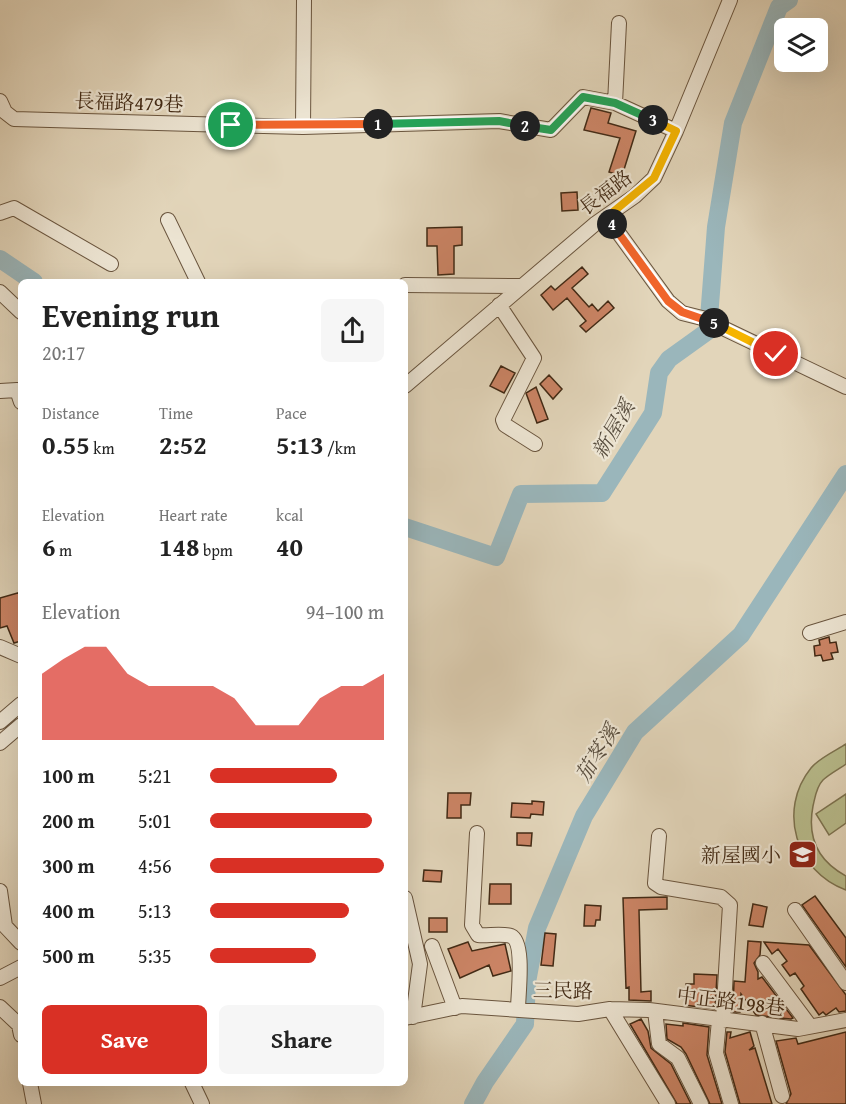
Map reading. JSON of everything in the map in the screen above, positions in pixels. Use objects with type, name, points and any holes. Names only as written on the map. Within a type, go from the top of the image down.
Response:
[{"type":"street","points":[[303,127],[304,0]]},
{"type":"street","name":"長福路","points":[[408,383],[595,224],[607,217],[654,178],[730,0]]},
{"type":"street","points":[[615,103],[619,23]]},
{"type":"street","name":"長福路479巷","points":[[0,101],[5,112],[14,118],[303,127],[499,121],[551,130],[583,97],[615,103],[676,131]]},
{"type":"street","points":[[0,213],[14,208],[111,264]]},
{"type":"street","points":[[607,217],[668,301],[682,312],[702,318],[846,387]]},
{"type":"street","points":[[168,220],[197,279]]},
{"type":"street","points":[[408,285],[521,286]]},
{"type":"street","points":[[0,292],[18,309]]},
{"type":"street","points":[[499,305],[534,358],[503,420],[505,425],[535,444]]},
{"type":"street","points":[[0,391],[17,390],[18,393]]},
{"type":"street","points":[[810,633],[846,622]]},
{"type":"street","points":[[0,647],[18,655]]},
{"type":"street","points":[[0,722],[18,707]]},
{"type":"street","points":[[0,743],[18,728]]},
{"type":"street","points":[[477,833],[472,925],[478,935],[510,936],[516,941],[520,952],[523,1010]]},
{"type":"street","points":[[659,836],[655,883],[661,887],[720,897],[730,904],[721,1021],[716,1053],[731,1104]]},
{"type":"street","points":[[0,891],[5,927],[18,940]]},
{"type":"street","points":[[795,910],[846,983]]},
{"type":"street","points":[[408,911],[420,964],[409,1018]]},
{"type":"street","points":[[432,946],[455,1008]]},
{"type":"street","points":[[763,963],[810,1026]]},
{"type":"street","points":[[0,978],[18,969]]},
{"type":"street","points":[[0,1007],[18,1024]]},
{"type":"street","name":"三民路","points":[[409,1018],[455,1008],[578,1014],[610,1009],[668,1104]]},
{"type":"street","name":"中正路198巷","points":[[610,1009],[655,1011],[798,1029],[846,1020]]},
{"type":"street","points":[[655,1011],[659,1044],[678,1058],[701,1104]]},
{"type":"street","points":[[762,1023],[782,1096]]},
{"type":"street","points":[[30,1086],[31,1103]]},
{"type":"street","points":[[193,1086],[202,1104]]},
{"type":"green space","points":[[846,744],[846,764],[828,776],[817,789],[813,806],[812,828],[813,838],[822,855],[836,870],[846,876],[846,890],[829,881],[804,855],[797,838],[794,820],[795,802],[801,785],[811,768]]},
{"type":"green space","points":[[846,794],[846,823],[829,835],[816,814]]},
{"type":"building","points":[[591,108],[611,113],[608,123],[636,131],[622,176],[609,172],[620,138],[584,130]]},
{"type":"building","points":[[577,192],[578,210],[562,211],[561,193]]},
{"type":"building","points":[[462,227],[462,245],[454,246],[454,274],[438,275],[437,246],[427,246],[427,228]]},
{"type":"building","points":[[582,267],[588,274],[572,288],[589,307],[592,304],[598,311],[608,301],[614,308],[586,332],[580,326],[586,321],[567,298],[553,310],[541,295],[551,286],[555,290]]},
{"type":"building","points":[[501,366],[515,373],[504,393],[490,386]]},
{"type":"building","points":[[549,375],[562,389],[553,399],[540,384]]},
{"type":"building","points":[[536,387],[548,419],[537,423],[526,393]]},
{"type":"building","points":[[18,593],[18,642],[14,643],[7,626],[0,628],[0,598]]},
{"type":"building","points":[[829,637],[830,643],[836,642],[838,652],[831,653],[833,659],[823,661],[821,655],[815,656],[814,646],[820,645],[819,640]]},
{"type":"building","points":[[448,793],[471,793],[470,805],[461,805],[461,818],[447,818]]},
{"type":"building","points":[[532,801],[544,802],[543,815],[531,814],[530,818],[511,817],[512,803],[532,804]]},
{"type":"building","points":[[517,833],[532,833],[531,846],[517,845]]},
{"type":"building","points":[[424,870],[442,871],[441,882],[423,881]]},
{"type":"building","points":[[490,884],[511,884],[511,904],[489,904]]},
{"type":"building","points":[[815,896],[846,938],[846,967],[802,905]]},
{"type":"building","points":[[667,897],[667,909],[639,910],[641,992],[651,991],[651,1001],[629,1000],[629,987],[626,988],[623,898]]},
{"type":"building","points":[[753,904],[767,907],[763,927],[749,925]]},
{"type":"building","points":[[585,905],[601,906],[600,920],[596,920],[595,926],[584,926]]},
{"type":"building","points":[[429,918],[447,918],[447,932],[429,932]]},
{"type":"building","points":[[545,933],[556,934],[553,966],[541,965]]},
{"type":"building","points":[[748,941],[761,942],[760,955],[754,963],[758,979],[762,977],[793,1018],[780,1018],[776,1013],[771,1017],[756,1015],[741,994],[740,1012],[733,1012],[734,981],[745,982]]},
{"type":"building","points":[[468,942],[472,951],[505,944],[511,971],[493,976],[489,965],[460,978],[448,949]]},
{"type":"building","points":[[764,942],[809,945],[846,995],[846,1011],[839,1012],[836,1008],[826,1015],[823,1012],[819,1015],[801,989],[804,986],[795,973],[790,976],[782,965],[787,961],[778,949],[772,954]]},
{"type":"building","points":[[694,974],[717,975],[715,1009],[684,1005],[686,984],[694,984]]},
{"type":"building","points":[[641,1019],[648,1031],[651,1048],[671,1064],[691,1104],[677,1104],[630,1024]]},
{"type":"building","points":[[683,1023],[709,1027],[707,1055],[722,1104],[710,1104],[686,1054],[681,1047],[667,1039],[666,1024],[683,1026]]},
{"type":"building","points":[[727,1032],[731,1032],[730,1038],[750,1032],[754,1046],[749,1050],[755,1048],[772,1104],[740,1104],[725,1052]]},
{"type":"building","points":[[846,1032],[846,1104],[786,1104],[791,1094],[776,1041],[796,1038],[798,1044]]},
{"type":"waterway","name":"新屋溪","points":[[408,528],[496,557],[521,494],[602,493],[653,413],[659,373],[669,359],[708,331],[716,227],[733,123],[779,7],[789,0]]},
{"type":"waterway","name":"新屋溪","points":[[0,259],[30,279]]},
{"type":"waterway","name":"茄苳溪","points":[[473,1104],[485,1082],[525,1024],[527,982],[537,928],[584,816],[635,732],[741,635],[846,474]]},
{"type":"place","name":"新屋國小","points":[[802,854]]},
{"type":"route","points":[[231,125],[303,127],[499,121],[551,130],[583,97],[615,103],[676,131],[654,178],[607,217],[668,301],[682,312],[702,318],[776,354]]}]
